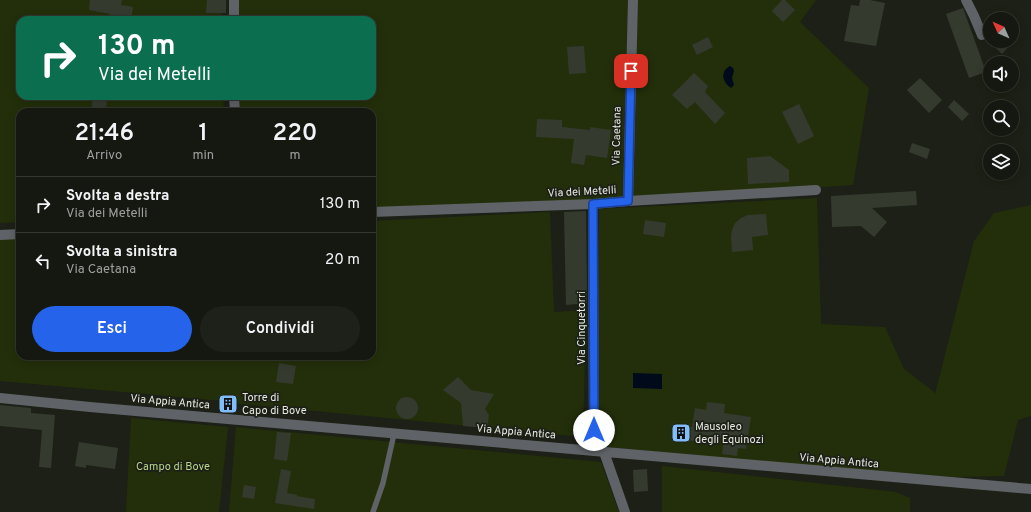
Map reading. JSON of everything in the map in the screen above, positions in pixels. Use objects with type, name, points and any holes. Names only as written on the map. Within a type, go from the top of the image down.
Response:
[{"type":"street","points":[[234,0],[234,16]]},
{"type":"street","name":"Via Caetana","points":[[628,201],[633,0]]},
{"type":"street","points":[[966,0],[982,35]]},
{"type":"street","name":"Via dei Metelli","points":[[376,212],[593,204],[816,190]]},
{"type":"street","name":"Via Cinquetorri","points":[[593,204],[599,452],[625,512]]},
{"type":"street","points":[[0,235],[16,234]]},
{"type":"street","name":"Via Appia Antica","points":[[0,398],[72,406],[1031,489]]},
{"type":"lane","points":[[373,512],[383,483],[394,434]]},
{"type":"green space","points":[[0,0],[222,0],[222,16],[16,16],[16,100],[223,100],[224,108],[16,108],[16,222],[0,223]]},
{"type":"green space","points":[[239,0],[816,0],[800,22],[869,88],[853,185],[628,201],[376,208],[376,108],[240,108],[240,100],[376,100],[376,16],[239,16]]},
{"type":"green space","points":[[817,198],[821,324],[885,327],[904,369],[935,394],[974,241],[994,213],[1031,205],[1031,416],[1018,420],[1004,476],[954,477],[727,459],[599,446],[599,209]]},
{"type":"green space","points":[[550,212],[554,312],[586,310],[583,437],[233,403],[233,399],[224,398],[223,401],[0,381],[0,239],[16,238],[16,360],[376,360],[376,221]]},
{"type":"green space","name":"Campo di Bove","points":[[131,418],[228,427],[219,512],[126,512]]},
{"type":"green space","points":[[236,427],[601,462],[619,512],[229,512]]},
{"type":"green space","points":[[662,466],[896,492],[910,498],[910,512],[662,512]]},
{"type":"water","points":[[730,66],[734,71],[732,78],[734,85],[731,88],[728,86],[723,77],[725,71]]},
{"type":"water","points":[[633,373],[662,374],[662,389],[633,388]]},
{"type":"building","points":[[90,0],[122,0],[121,5],[133,7],[132,16],[109,16],[110,14],[89,10]]},
{"type":"building","points":[[207,0],[226,0],[226,13],[206,13]]},
{"type":"building","points":[[782,0],[785,0],[795,10],[783,22],[772,11]]},
{"type":"building","points":[[860,0],[885,3],[876,46],[844,41],[851,5],[859,6]]},
{"type":"building","points":[[963,8],[983,64],[983,73],[969,78],[946,14]]},
{"type":"building","points":[[708,37],[713,47],[697,55],[692,45]]},
{"type":"building","points":[[584,46],[586,73],[569,74],[567,47]]},
{"type":"building","points":[[996,48],[1008,48],[1002,54]]},
{"type":"building","points":[[694,73],[708,86],[705,92],[725,113],[715,124],[695,102],[687,109],[672,95]]},
{"type":"building","points":[[920,78],[942,100],[929,113],[907,90]]},
{"type":"building","points":[[92,100],[107,100],[106,108],[92,108]]},
{"type":"building","points":[[954,100],[969,114],[962,121],[948,107]]},
{"type":"building","points":[[799,104],[814,136],[798,144],[782,112]]},
{"type":"building","points":[[537,119],[562,120],[562,127],[590,130],[590,127],[611,130],[607,158],[586,155],[584,165],[571,163],[574,139],[536,137]]},
{"type":"building","points":[[912,143],[930,149],[927,159],[909,152]]},
{"type":"building","points":[[770,156],[789,170],[789,182],[748,184],[747,158]]},
{"type":"building","points":[[916,191],[917,205],[872,208],[887,222],[874,237],[861,226],[832,227],[831,196]]},
{"type":"building","points":[[586,211],[587,303],[566,305],[564,212]]},
{"type":"building","points":[[766,214],[768,235],[752,237],[753,250],[732,252],[731,237],[735,223],[748,215]]},
{"type":"building","points":[[645,220],[666,223],[664,237],[643,234]]},
{"type":"building","points":[[279,363],[296,366],[293,384],[276,382]]},
{"type":"building","points":[[458,377],[471,390],[494,394],[485,409],[489,415],[487,428],[463,426],[461,403],[443,390]]},
{"type":"building","points":[[407,397],[411,398],[417,404],[417,412],[411,418],[407,419],[403,418],[397,412],[396,408],[397,404],[403,398]]},
{"type":"building","points":[[707,402],[725,404],[724,413],[751,417],[746,449],[738,448],[737,456],[722,454],[724,438],[699,434],[698,441],[674,440],[675,426],[692,427],[695,408],[706,410]]},
{"type":"building","points":[[0,405],[31,408],[31,413],[55,415],[51,468],[39,467],[42,430],[0,426]]},
{"type":"building","points":[[277,432],[291,433],[287,461],[274,459]]},
{"type":"building","points":[[79,442],[118,448],[115,469],[86,465],[86,468],[75,466]]},
{"type":"building","points":[[281,469],[291,471],[287,493],[315,499],[314,509],[275,503]]},
{"type":"building","points":[[647,469],[648,491],[634,492],[633,470]]},
{"type":"building","points":[[244,485],[256,487],[254,499],[242,497]]},
{"type":"place","name":"Torre di Capo di Bove","points":[[228,404]]},
{"type":"place","name":"Mausoleo degli Equinozi","points":[[681,433]]},
{"type":"route","points":[[594,430],[593,204],[628,201],[631,71]]}]
